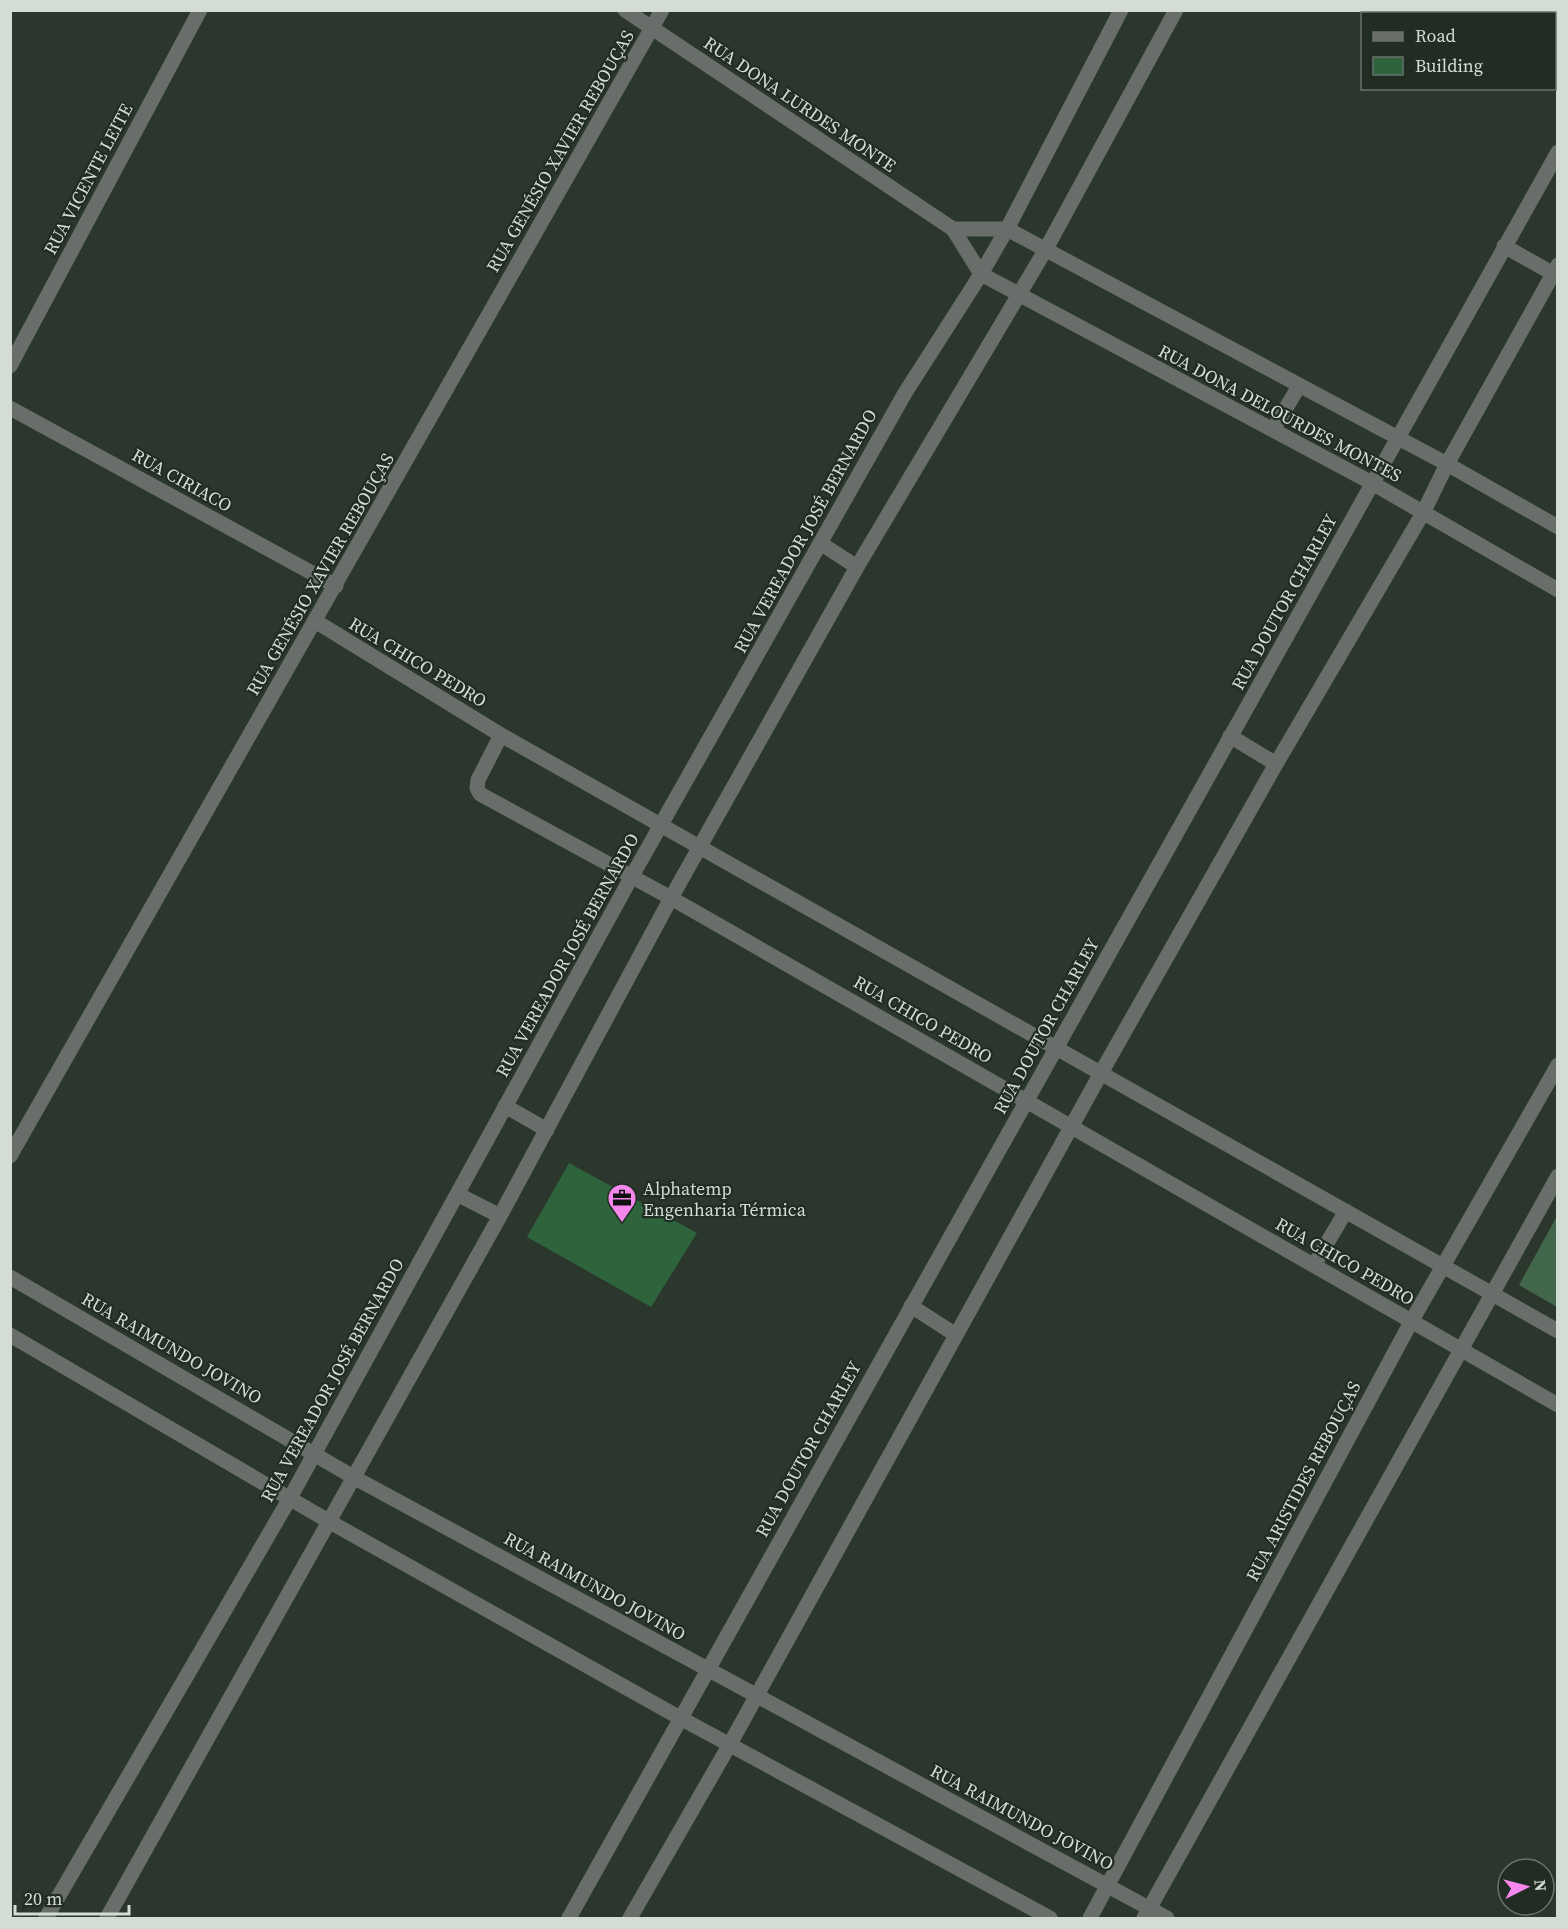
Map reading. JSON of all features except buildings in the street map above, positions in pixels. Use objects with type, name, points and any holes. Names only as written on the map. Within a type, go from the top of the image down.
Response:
[{"type":"street","name":"RUA VICENTE LEITE","points":[[10,366],[200,10]]},
{"type":"street","name":"RUA DONA LURDES MONTE","points":[[625,10],[953,229],[981,274]]},
{"type":"street","name":"RUA GENÉSIO XAVIER REBOUÇAS","points":[[10,1156],[662,10]]},
{"type":"street","name":"RUA VEREADOR JOSÉ BERNARDO","points":[[46,1918],[290,1498],[632,876],[905,393],[1007,229],[1121,10]]},
{"type":"street","points":[[107,1918],[500,1216],[700,846],[857,567],[1046,249],[1176,10]]},
{"type":"street","name":"RUA DOUTOR CHARLEY","points":[[569,1918],[1557,152]]},
{"type":"street","points":[[953,229],[1007,229]]},
{"type":"street","name":"RUA DONA DELOURDES MONTES","points":[[1007,229],[1447,464],[1557,527]]},
{"type":"street","points":[[630,1918],[730,1744],[1071,1126],[1276,764],[1423,513],[1447,464],[1555,269],[1504,246]]},
{"type":"street","name":"RUA DONA DELOURDES MONTES","points":[[981,274],[1372,483],[1557,590]]},
{"type":"street","points":[[1273,430],[1299,386]]},
{"type":"street","name":"RUA CIRIACO","points":[[10,408],[336,586]]},
{"type":"street","points":[[820,543],[857,567]]},
{"type":"street","name":"RUA CHICO PEDRO","points":[[315,621],[501,735],[1557,1331]]},
{"type":"street","name":"RUA CHICO PEDRO","points":[[501,735],[478,780],[477,788],[480,794],[671,898],[1557,1405]]},
{"type":"street","points":[[1230,736],[1276,764]]},
{"type":"street","name":"RUA ARISTIDES REBOUÇAS","points":[[1090,1918],[1411,1322],[1557,1065]]},
{"type":"street","points":[[505,1106],[547,1130]]},
{"type":"street","points":[[1147,1913],[1493,1295],[1557,1176]]},
{"type":"street","points":[[457,1194],[500,1216]]},
{"type":"street","points":[[1314,1265],[1346,1211]]},
{"type":"street","name":"RUA RAIMUNDO JOVINO","points":[[10,1277],[355,1478],[1108,1886],[1147,1913],[1167,1918]]},
{"type":"street","points":[[911,1306],[956,1335]]},
{"type":"street","points":[[10,1335],[330,1522],[682,1719],[1050,1918]]},
{"type":"green space","points":[[1557,1216],[1557,1307],[1519,1285]]},
{"type":"place","name":"Alphatemp Engenharia Térmica","points":[[622,1224]]}]
